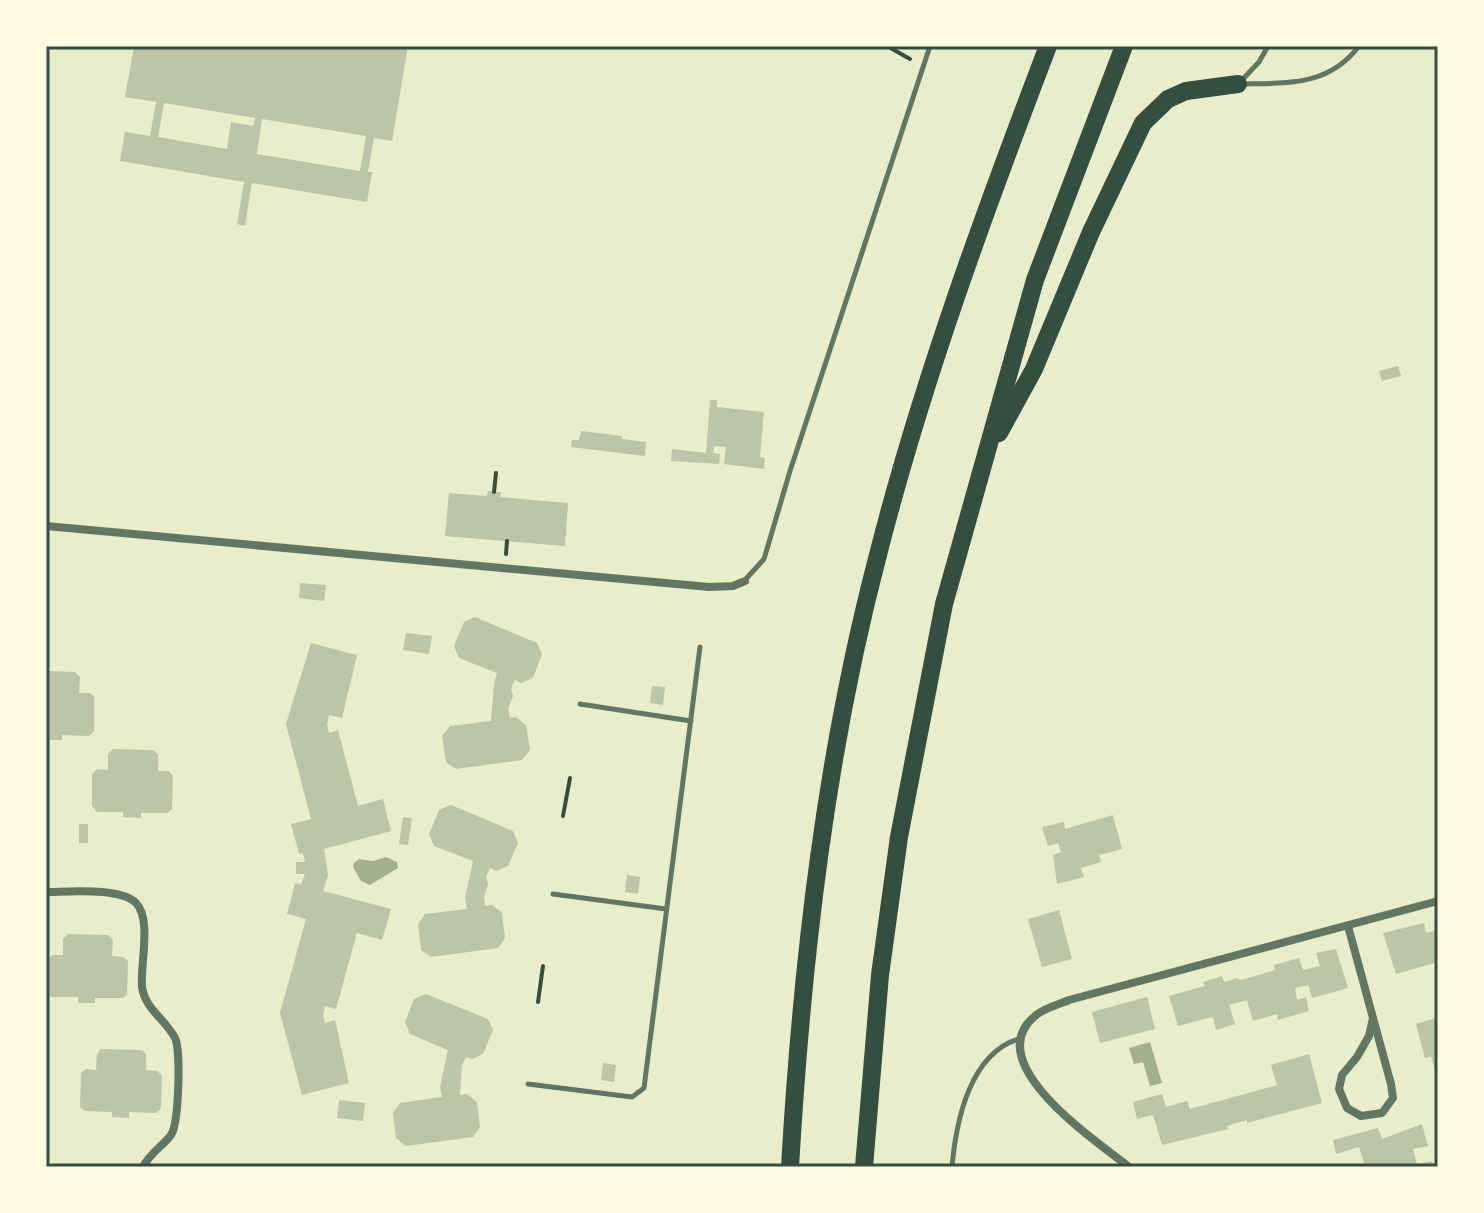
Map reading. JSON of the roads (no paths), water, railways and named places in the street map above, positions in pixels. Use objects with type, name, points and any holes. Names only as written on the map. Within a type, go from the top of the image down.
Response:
[{"type":"highway","points":[[790,1167],[818,865],[850,680],[878,552],[914,428],[957,299],[1048,46]]},
{"type":"highway","points":[[864,1167],[880,975],[899,837],[944,604],[1035,280],[1124,46]]},
{"type":"highway","points":[[984,460],[1034,369],[1091,232],[1143,123],[1168,99],[1186,91],[1238,84]]},
{"type":"street","points":[[46,526],[709,587],[733,586],[745,581]]},
{"type":"street","points":[[46,892],[121,893],[137,903],[144,922],[142,988],[148,1005],[177,1041],[178,1114],[172,1134],[149,1155],[143,1167]]},
{"type":"street","points":[[1129,1167],[1045,1097],[1021,1061],[1022,1038],[1032,1018],[1069,1000],[1438,901]]},
{"type":"street","points":[[1348,926],[1373,1018],[1393,1098],[1382,1113],[1361,1116],[1347,1108],[1339,1089],[1342,1075],[1369,1036],[1373,1018]]},
{"type":"lane","points":[[745,581],[764,559],[794,457],[930,46]]},
{"type":"lane","points":[[1238,84],[1259,62],[1268,46]]},
{"type":"lane","points":[[1238,84],[1293,83],[1314,78],[1347,62],[1359,46]]},
{"type":"lane","points":[[528,1084],[632,1097],[644,1088],[700,647]]},
{"type":"lane","points":[[580,704],[691,721]]},
{"type":"lane","points":[[553,894],[666,909]]},
{"type":"lane","points":[[952,1167],[956,1126],[971,1084],[999,1047],[1022,1038]]}]
